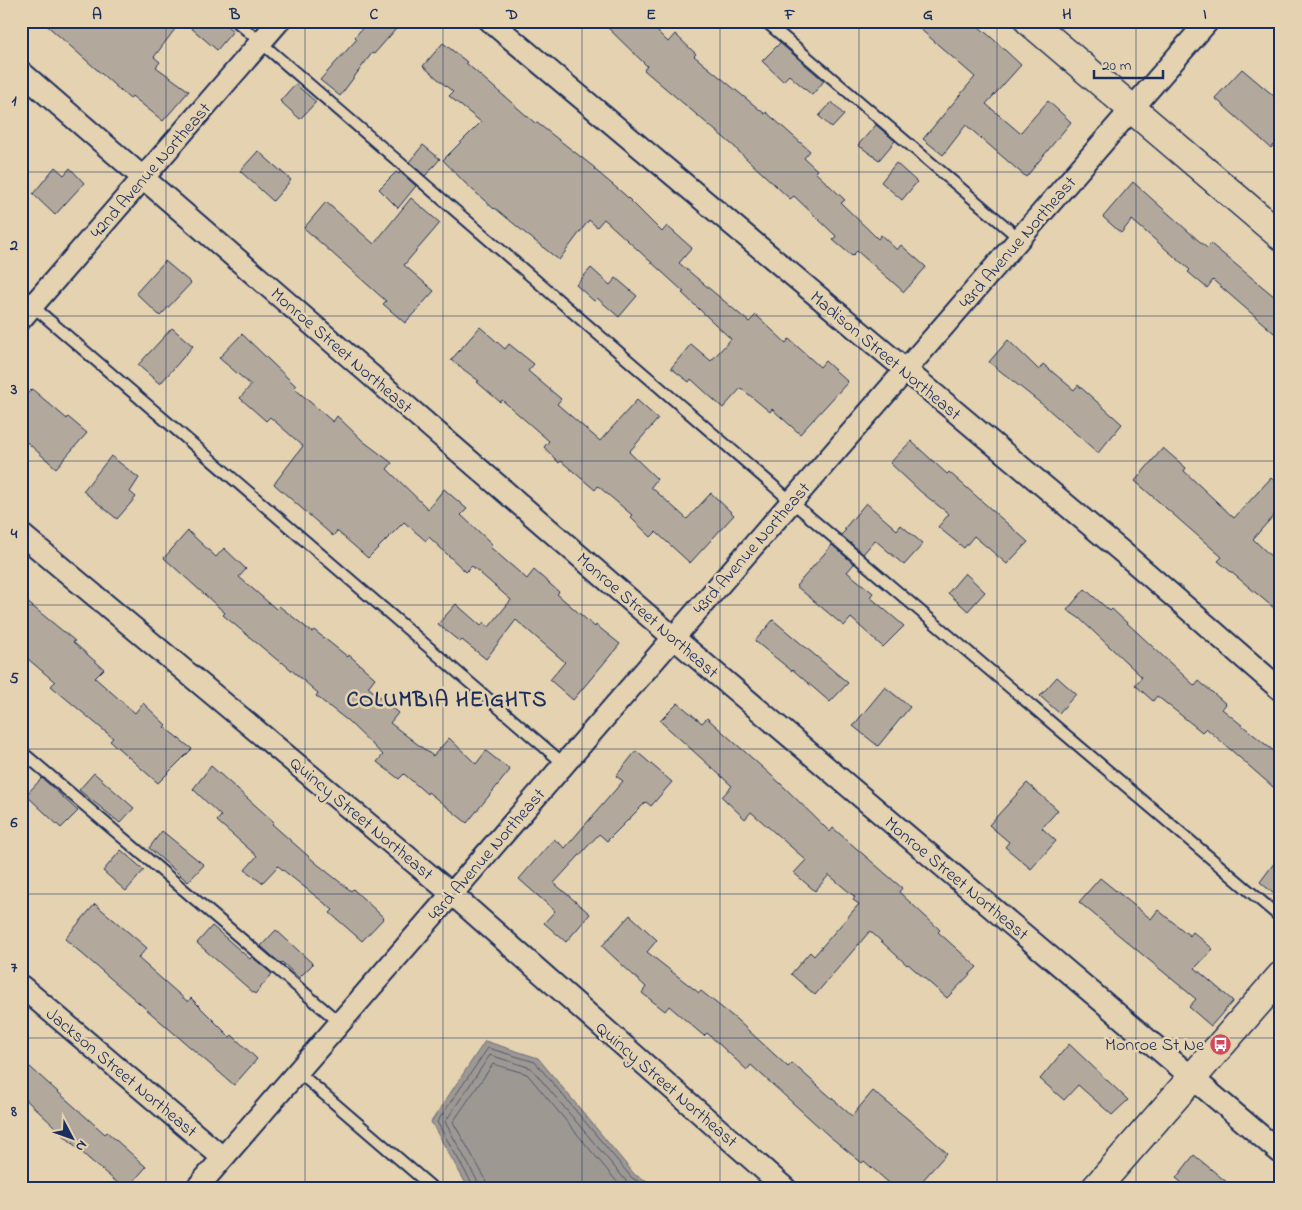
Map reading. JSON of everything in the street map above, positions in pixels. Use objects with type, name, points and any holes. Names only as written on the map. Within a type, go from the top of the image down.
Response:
[{"type":"street","name":"42nd Avenue Northeast","points":[[25,307],[144,178],[279,21]]},
{"type":"street","name":"Madison Street Northeast","points":[[490,21],[1127,556],[1281,690]]},
{"type":"street","points":[[1029,21],[1281,236]]},
{"type":"street","name":"43rd Avenue Northeast","points":[[196,1189],[1208,21]]},
{"type":"street","name":"Monroe Street Northeast","points":[[21,72],[674,638],[1281,1152]]},
{"type":"street","name":"Quincy Street Northeast","points":[[21,534],[452,894],[786,1189]]},
{"type":"street","points":[[1095,1189],[1281,976]]},
{"type":"street","name":"Jackson Street Northeast","points":[[21,986],[223,1158]]},
{"type":"lane","points":[[236,21],[792,502],[1281,918]]},
{"type":"lane","points":[[765,21],[1020,239]]},
{"type":"lane","points":[[25,307],[564,764]]},
{"type":"lane","points":[[21,750],[340,1023]]},
{"type":"lane","points":[[297,1071],[434,1189]]},
{"type":"water","points":[[485,1041],[538,1058],[635,1175],[664,1189],[469,1189],[431,1122]]},
{"type":"building","points":[[42,21],[181,21],[154,57],[160,62],[156,67],[189,91],[163,121],[132,96],[130,99]]},
{"type":"building","points":[[183,21],[221,21],[233,31],[217,50]]},
{"type":"building","points":[[368,21],[403,21],[374,54],[372,53],[340,96],[320,80],[357,39],[355,37]]},
{"type":"building","points":[[601,21],[647,21],[668,42],[675,34],[696,54],[694,56],[765,114],[766,112],[810,151],[804,158],[817,170],[815,172],[845,200],[841,203],[878,239],[881,235],[897,250],[901,245],[926,267],[904,292],[857,251],[852,256],[833,240],[836,236],[794,196],[790,199],[736,148],[644,70],[647,66]]},
{"type":"building","points":[[911,21],[972,21],[1021,65],[986,104],[1020,133],[1048,101],[1071,122],[1026,177],[966,125],[943,155],[923,139],[975,77]]},
{"type":"building","points":[[443,43],[535,123],[595,168],[662,232],[667,226],[692,248],[679,263],[749,322],[756,315],[786,343],[789,339],[820,367],[825,361],[848,382],[800,434],[772,409],[770,412],[741,388],[723,408],[691,379],[689,382],[671,368],[691,344],[711,361],[731,339],[682,293],[684,292],[604,219],[597,227],[589,220],[559,260],[494,209],[443,160],[481,122],[449,96],[453,92],[423,66]]},
{"type":"building","points":[[780,43],[824,81],[812,95],[789,75],[783,81],[762,61]]},
{"type":"building","points":[[1242,69],[1281,102],[1281,138],[1271,148],[1215,98]]},
{"type":"building","points":[[295,84],[316,102],[300,119],[280,101]]},
{"type":"building","points":[[832,102],[844,115],[832,128],[819,116]]},
{"type":"building","points":[[876,125],[895,141],[879,160],[858,145]]},
{"type":"building","points":[[423,145],[440,159],[425,176],[409,162]]},
{"type":"building","points":[[258,151],[291,180],[273,201],[240,171]]},
{"type":"building","points":[[896,163],[917,182],[902,200],[881,182]]},
{"type":"building","points":[[55,167],[64,175],[70,168],[84,183],[55,215],[33,194]]},
{"type":"building","points":[[396,172],[399,174],[400,172],[416,186],[398,208],[379,189]]},
{"type":"building","points":[[1133,182],[1207,248],[1211,244],[1281,302],[1281,339],[1213,280],[1207,288],[1188,272],[1190,270],[1132,220],[1121,233],[1103,217]]},
{"type":"building","points":[[411,198],[440,223],[404,265],[434,291],[405,323],[383,304],[386,301],[304,228],[326,202],[374,244]]},
{"type":"building","points":[[165,261],[191,283],[160,316],[136,293]]},
{"type":"building","points":[[591,268],[610,285],[616,278],[637,296],[619,317],[597,298],[594,301],[576,285]]},
{"type":"building","points":[[480,327],[505,349],[509,344],[534,364],[528,371],[561,399],[557,404],[600,441],[637,400],[658,419],[629,452],[657,479],[651,487],[687,519],[711,493],[734,515],[690,563],[656,532],[651,537],[630,517],[632,515],[598,486],[595,490],[561,461],[559,463],[544,447],[549,441],[502,400],[500,402],[477,382],[479,381],[451,360]]},
{"type":"building","points":[[172,328],[193,346],[160,384],[138,365]]},
{"type":"building","points":[[242,334],[296,386],[294,388],[333,422],[337,416],[363,441],[392,463],[387,469],[428,509],[444,489],[467,509],[461,515],[492,544],[490,547],[527,579],[534,570],[559,592],[557,594],[595,627],[596,625],[620,644],[573,700],[550,680],[565,662],[516,620],[486,659],[462,640],[460,642],[438,624],[456,604],[481,626],[484,622],[489,627],[511,600],[472,566],[466,572],[429,537],[426,541],[404,522],[368,558],[337,531],[333,536],[274,484],[303,446],[270,417],[266,421],[240,398],[251,385],[219,358]]},
{"type":"building","points":[[1008,340],[1039,370],[1043,364],[1074,390],[1078,385],[1122,424],[1098,453],[1048,409],[989,362]]},
{"type":"building","points":[[32,389],[67,419],[68,417],[87,433],[56,468],[21,437],[21,400]]},
{"type":"building","points":[[911,441],[1028,542],[1007,564],[974,536],[964,548],[938,527],[949,514],[921,492],[890,463]]},
{"type":"building","points":[[1163,448],[1186,468],[1184,471],[1234,518],[1271,478],[1281,487],[1281,507],[1253,539],[1281,566],[1281,614],[1218,561],[1222,557],[1135,481]]},
{"type":"building","points":[[111,456],[139,478],[130,492],[136,497],[117,519],[83,491]]},
{"type":"building","points":[[866,503],[897,530],[901,525],[923,544],[904,565],[875,540],[863,554],[841,535]]},
{"type":"building","points":[[188,531],[216,557],[224,548],[246,569],[239,577],[276,609],[279,606],[312,632],[314,630],[348,657],[349,655],[375,678],[368,687],[398,713],[390,723],[433,756],[449,738],[476,764],[486,751],[510,770],[467,823],[428,792],[427,794],[404,774],[399,779],[377,762],[383,755],[348,721],[316,696],[318,693],[282,662],[223,615],[225,613],[164,558]]},
{"type":"building","points":[[832,545],[854,564],[847,572],[873,593],[870,597],[904,626],[883,647],[851,618],[844,626],[796,586]]},
{"type":"building","points":[[965,573],[985,592],[968,611],[948,593]]},
{"type":"building","points":[[1085,589],[1110,611],[1112,609],[1195,686],[1199,681],[1226,704],[1222,709],[1281,757],[1281,794],[1206,728],[1202,732],[1157,696],[1153,701],[1135,685],[1142,677],[1079,618],[1067,610]]},
{"type":"building","points":[[21,597],[75,641],[73,642],[104,669],[95,678],[135,713],[143,703],[166,725],[164,727],[192,749],[158,783],[110,741],[113,738],[51,686],[55,682],[21,653]]},
{"type":"building","points":[[773,620],[848,683],[830,702],[755,641]]},
{"type":"building","points":[[1057,677],[1076,694],[1059,713],[1040,696]]},
{"type":"building","points":[[885,687],[910,707],[878,746],[853,726]]},
{"type":"building","points":[[678,703],[702,723],[707,718],[781,784],[830,832],[833,828],[902,888],[899,892],[940,930],[938,932],[977,967],[947,998],[870,931],[815,995],[791,974],[810,952],[814,956],[859,904],[853,900],[855,897],[829,875],[815,891],[794,873],[806,860],[751,812],[745,819],[722,797],[732,786],[660,721]]},
{"type":"building","points":[[636,751],[672,782],[651,806],[646,802],[607,841],[599,834],[554,883],[590,914],[566,942],[544,923],[555,911],[519,879],[554,839],[565,848],[623,781],[616,776]]},
{"type":"building","points":[[211,766],[274,822],[272,824],[316,863],[351,891],[353,889],[384,918],[362,941],[330,913],[333,910],[278,866],[262,883],[245,870],[257,856],[217,821],[221,816],[193,789]]},
{"type":"building","points":[[94,773],[134,808],[120,823],[79,790]]},
{"type":"building","points":[[42,778],[78,811],[61,828],[26,795]]},
{"type":"building","points":[[1027,783],[1058,810],[1042,828],[1056,841],[1031,869],[1005,847],[1009,842],[989,825]]},
{"type":"building","points":[[162,831],[204,865],[188,882],[149,848]]},
{"type":"building","points":[[121,850],[144,870],[126,891],[103,871]]},
{"type":"building","points":[[1281,854],[1281,900],[1260,882]]},
{"type":"building","points":[[1100,878],[1151,919],[1158,910],[1190,936],[1193,932],[1213,949],[1195,968],[1233,1001],[1211,1026],[1189,1007],[1196,999],[1079,902]]},
{"type":"building","points":[[95,904],[147,948],[138,958],[188,1002],[191,998],[230,1037],[232,1035],[257,1059],[234,1085],[65,939]]},
{"type":"building","points":[[630,915],[657,940],[647,952],[736,1019],[788,1067],[792,1063],[852,1116],[873,1091],[947,1153],[915,1189],[896,1189],[864,1161],[862,1163],[828,1135],[751,1065],[747,1070],[707,1033],[704,1036],[669,1006],[665,1011],[642,993],[646,987],[602,946]]},
{"type":"building","points":[[212,926],[250,959],[252,957],[272,974],[255,994],[197,943]]},
{"type":"building","points":[[276,930],[313,964],[299,978],[261,946]]},
{"type":"building","points":[[1069,1044],[1128,1100],[1112,1115],[1078,1085],[1064,1100],[1040,1079]]},
{"type":"building","points":[[21,1059],[105,1134],[107,1132],[146,1167],[127,1189],[89,1159],[21,1095]]},
{"type":"building","points":[[1194,1155],[1235,1189],[1189,1189],[1176,1178]]},
{"type":"place","name":"Monroe St Ne","points":[[1220,1044]]},
{"type":"district","name":"COLUMBIA HEIGHTS","points":[[447,698]]}]
